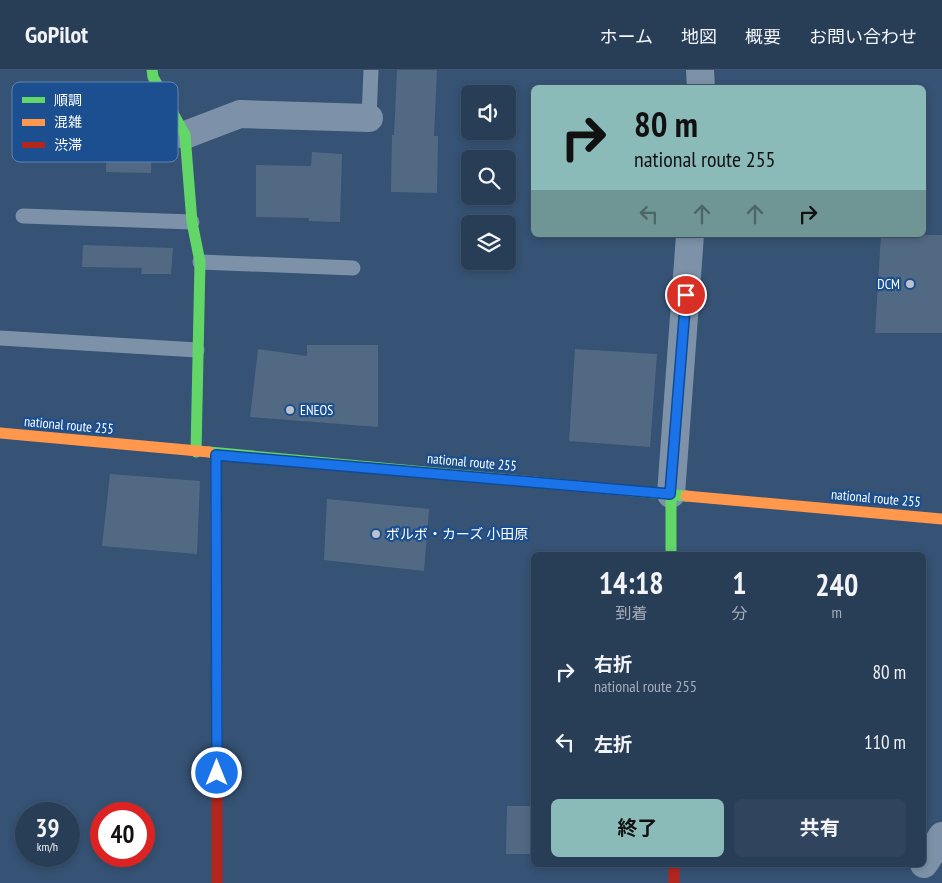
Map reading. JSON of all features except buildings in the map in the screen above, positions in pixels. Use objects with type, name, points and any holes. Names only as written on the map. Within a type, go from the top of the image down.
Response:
[{"type":"main road","points":[[152,70],[156,82]]},
{"type":"main road","points":[[178,121],[186,135],[192,222],[200,262],[196,452]]},
{"type":"main road","name":"national route 255","points":[[0,434],[216,455],[942,519]]},
{"type":"main road","points":[[216,455],[217,883]]},
{"type":"main road","points":[[670,494],[671,552]]},
{"type":"main road","points":[[674,867],[674,883]]},
{"type":"street","points":[[700,70],[701,85]]},
{"type":"street","points":[[186,135],[240,114],[369,118]]},
{"type":"street","points":[[670,494],[690,237]]},
{"type":"street","points":[[926,862],[942,836]]},
{"type":"street","points":[[912,883],[923,867]]},
{"type":"lane","points":[[369,118],[371,70]]},
{"type":"lane","points":[[23,216],[192,222]]},
{"type":"lane","points":[[200,262],[353,268]]},
{"type":"lane","points":[[0,338],[197,350]]},
{"type":"traffic: fast","points":[[152,70],[156,82]]},
{"type":"traffic: fast","points":[[178,122],[185,135],[192,222],[200,262],[196,452]]},
{"type":"traffic: fast","points":[[209,452],[686,496]]},
{"type":"traffic: fast","points":[[671,494],[671,552]]},
{"type":"traffic: slow","points":[[0,433],[209,452]]},
{"type":"traffic: slow","points":[[216,455],[217,740]]},
{"type":"traffic: slow","points":[[686,496],[942,519]]},
{"type":"traffic: jam","points":[[217,740],[217,883]]},
{"type":"traffic: jam","points":[[674,867],[674,883]]},
{"type":"place","name":"DCM","points":[[910,284]]},
{"type":"place","name":"ENEOS","points":[[290,410]]},
{"type":"place","name":"ボルボ・カーズ 小田原","points":[[376,534]]},
{"type":"route","points":[[217,773],[216,455],[670,494],[686,295]]}]
